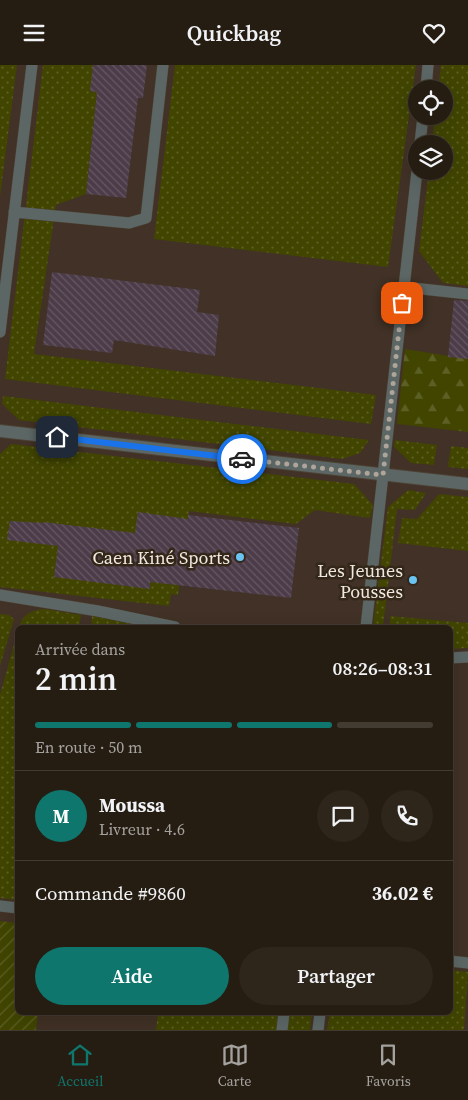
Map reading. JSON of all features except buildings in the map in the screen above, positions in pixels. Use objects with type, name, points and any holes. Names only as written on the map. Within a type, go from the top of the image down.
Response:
[{"type":"street","points":[[0,431],[468,485]]},
{"type":"lane","points":[[0,333],[32,65]]},
{"type":"lane","points":[[14,212],[129,223],[146,217],[163,65]]},
{"type":"lane","points":[[427,80],[428,65]]},
{"type":"lane","points":[[366,625],[416,180]]},
{"type":"lane","points":[[404,287],[468,294]]},
{"type":"lane","points":[[0,595],[98,611],[165,625]]},
{"type":"lane","points":[[453,658],[468,657]]},
{"type":"lane","points":[[0,906],[15,908]]},
{"type":"lane","points":[[453,961],[468,963]]},
{"type":"lane","points":[[282,1030],[284,1015]]},
{"type":"lane","points":[[318,1030],[320,1015]]},
{"type":"shaded area","points":[[0,65],[468,65],[468,1030],[0,1030]]},
{"type":"green space","points":[[0,65],[17,65],[0,197]]},
{"type":"green space","points":[[43,65],[93,65],[91,91],[97,92],[86,194],[56,205],[34,354],[376,395],[371,424],[5,379]]},
{"type":"green space","points":[[175,65],[416,65],[414,80],[408,80],[408,123],[388,267],[154,239]]},
{"type":"green space","points":[[441,65],[468,65],[468,286],[443,283],[419,251],[428,180],[453,180],[453,135],[433,135],[434,125],[453,125],[453,80],[439,80]]},
{"type":"green space","points":[[405,349],[468,359],[468,432],[397,424]]},
{"type":"green space","points":[[3,396],[369,440],[360,453],[342,459],[19,420],[2,404]]},
{"type":"green space","points":[[395,440],[437,445],[434,465],[411,463],[394,447]]},
{"type":"green space","points":[[11,444],[354,484],[373,505],[370,518],[315,510],[296,524],[189,511],[178,595],[171,594],[169,606],[0,587],[0,454]]},
{"type":"green space","points":[[451,446],[468,448],[468,469],[448,467]]},
{"type":"green space","points":[[408,490],[426,493],[415,510],[397,509],[383,625],[373,625],[388,507]]},
{"type":"green space","points":[[439,494],[468,497],[468,551],[398,543],[402,518],[417,519]]},
{"type":"green space","points":[[45,609],[81,615],[79,625],[20,625],[28,613]]},
{"type":"green space","points":[[0,614],[9,615],[14,619],[0,666]]},
{"type":"green space","points":[[92,616],[136,625],[91,625]]},
{"type":"green space","points":[[390,616],[468,623],[468,648],[453,649],[453,625],[390,625]]},
{"type":"green space","points":[[15,640],[15,900],[0,898],[0,695]]},
{"type":"green space","points":[[0,921],[15,923],[15,1015],[38,1015],[36,1030],[0,1030]]},
{"type":"green space","points":[[453,970],[468,972],[464,1030],[327,1030],[330,1015],[453,1015]]},
{"type":"green space","points":[[158,1015],[312,1015],[310,1030],[156,1030]]},
{"type":"way so far","points":[[242,459],[383,475],[402,303]]},
{"type":"place","name":"Caen Kiné Sports","points":[[240,557]]},
{"type":"place","name":"Les Jeunes Pousses","points":[[413,580]]},
{"type":"route","points":[[57,437],[242,459]]}]
